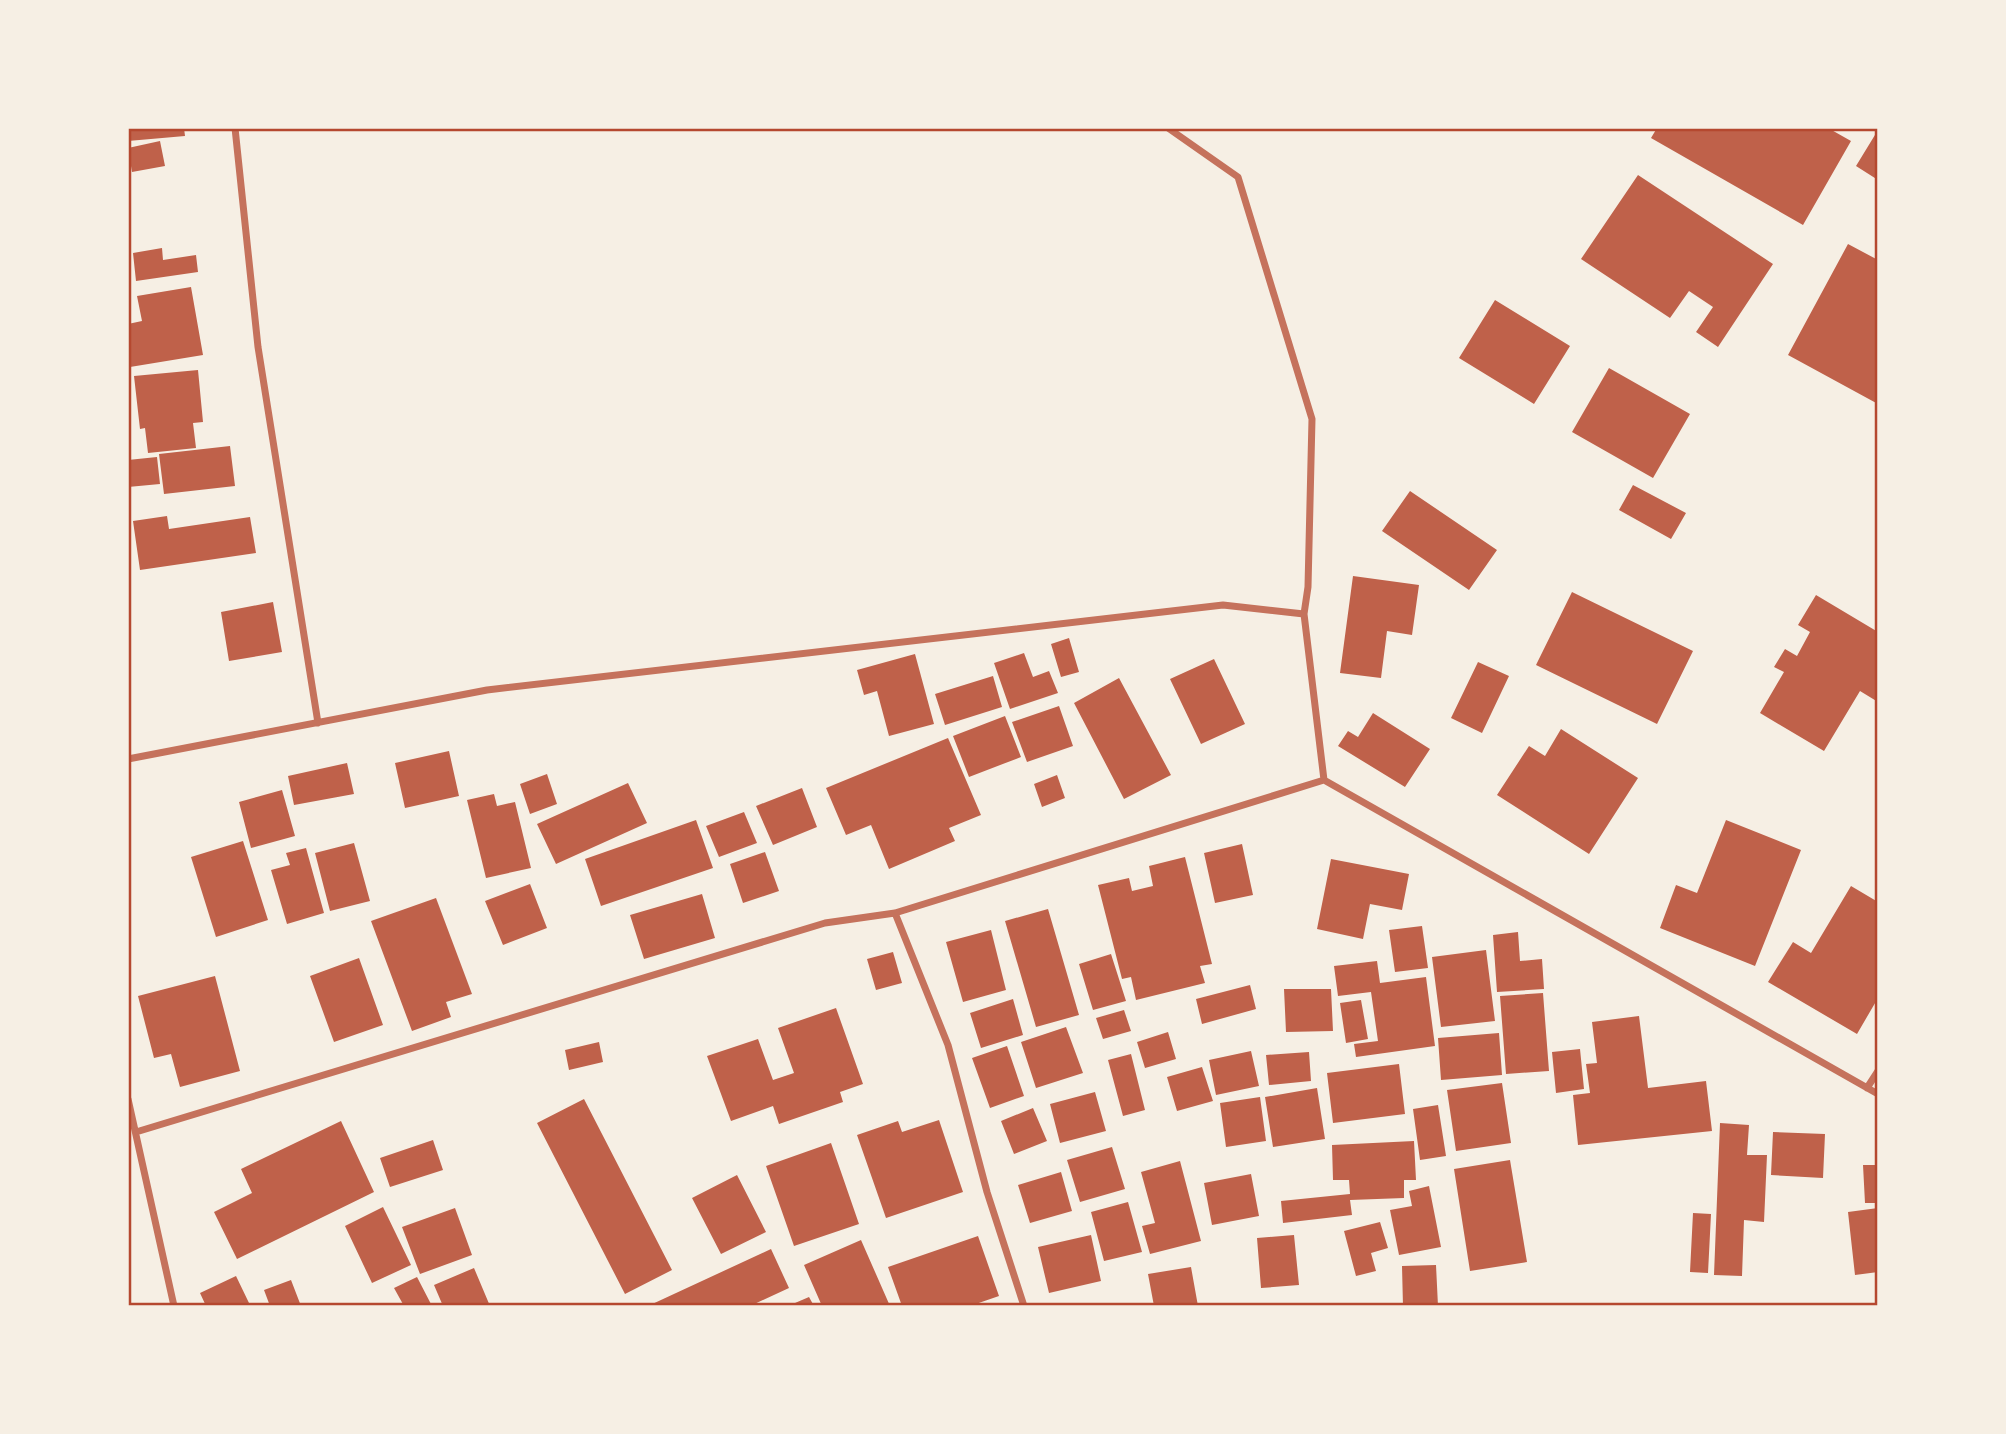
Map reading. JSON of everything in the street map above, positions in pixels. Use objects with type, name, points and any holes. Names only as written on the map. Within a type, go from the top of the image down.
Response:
[{"type":"street","points":[[235,128],[258,347],[318,723]]},
{"type":"street","points":[[1168,128],[1238,177],[1312,419],[1308,587],[1304,614],[1324,780]]},
{"type":"street","points":[[128,759],[487,690],[880,642],[1223,605],[1304,614]]},
{"type":"street","points":[[136,1132],[825,923],[895,913],[1324,780],[1878,1094]]},
{"type":"street","points":[[895,913],[948,1045],[987,1192],[1024,1306]]},
{"type":"street","points":[[1867,1088],[1878,1071]]},
{"type":"street","points":[[128,1099],[174,1306]]},
{"type":"building","points":[[128,128],[184,128],[185,136],[128,141]]},
{"type":"building","points":[[1657,128],[1828,128],[1851,141],[1803,225],[1651,138]]},
{"type":"building","points":[[1878,130],[1878,180],[1856,166]]},
{"type":"building","points":[[160,141],[165,166],[132,172],[128,148]]},
{"type":"building","points":[[1638,175],[1773,264],[1718,347],[1696,332],[1713,307],[1689,291],[1670,318],[1581,259]]},
{"type":"building","points":[[1848,244],[1878,260],[1878,404],[1788,355]]},
{"type":"building","points":[[162,248],[163,260],[196,255],[198,272],[136,281],[133,253]]},
{"type":"building","points":[[191,287],[203,355],[130,367],[128,324],[142,321],[137,296]]},
{"type":"building","points":[[1495,300],[1570,346],[1534,404],[1459,358]]},
{"type":"building","points":[[1609,368],[1690,414],[1653,478],[1572,432]]},
{"type":"building","points":[[198,370],[203,422],[193,423],[196,448],[148,453],[145,428],[140,429],[134,376]]},
{"type":"building","points":[[230,446],[235,486],[164,494],[159,454]]},
{"type":"building","points":[[157,457],[160,484],[128,487],[128,460]]},
{"type":"building","points":[[1633,485],[1686,513],[1671,539],[1619,510]]},
{"type":"building","points":[[1410,491],[1497,550],[1469,590],[1382,531]]},
{"type":"building","points":[[167,516],[169,529],[250,517],[256,553],[140,570],[133,521]]},
{"type":"building","points":[[1353,576],[1419,585],[1412,635],[1387,631],[1381,678],[1340,673]]},
{"type":"building","points":[[1572,592],[1693,651],[1657,724],[1536,665]]},
{"type":"building","points":[[1816,595],[1878,632],[1878,702],[1860,691],[1824,751],[1760,713],[1784,672],[1774,667],[1785,649],[1797,656],[1810,632],[1798,625]]},
{"type":"building","points":[[273,602],[282,652],[229,661],[221,612]]},
{"type":"building","points":[[1069,638],[1079,672],[1061,677],[1051,644]]},
{"type":"building","points":[[1024,653],[1033,677],[1049,671],[1058,693],[1010,709],[994,663]]},
{"type":"building","points":[[915,654],[934,724],[889,736],[877,691],[864,695],[857,670]]},
{"type":"building","points":[[1214,659],[1245,724],[1201,744],[1170,679]]},
{"type":"building","points":[[1478,662],[1509,676],[1482,733],[1451,718]]},
{"type":"building","points":[[993,676],[1002,707],[945,725],[935,694]]},
{"type":"building","points":[[1119,678],[1171,775],[1124,799],[1074,703]]},
{"type":"building","points":[[1059,706],[1073,746],[1027,762],[1012,722]]},
{"type":"building","points":[[1373,713],[1430,749],[1405,787],[1338,746],[1348,731],[1358,737]]},
{"type":"building","points":[[1005,716],[1021,757],[969,777],[953,736]]},
{"type":"building","points":[[1561,729],[1638,778],[1589,854],[1497,795],[1529,746],[1545,756]]},
{"type":"building","points":[[948,738],[981,815],[949,828],[955,841],[889,869],[871,825],[846,835],[826,788]]},
{"type":"building","points":[[449,751],[459,796],[405,808],[395,763]]},
{"type":"building","points":[[347,763],[354,794],[294,805],[288,776]]},
{"type":"building","points":[[547,774],[557,804],[530,814],[520,784]]},
{"type":"building","points":[[1057,775],[1065,798],[1042,807],[1034,784]]},
{"type":"building","points":[[628,783],[647,823],[556,864],[537,824]]},
{"type":"building","points":[[802,788],[817,827],[773,845],[756,806]]},
{"type":"building","points":[[282,790],[295,836],[251,848],[239,802]]},
{"type":"building","points":[[494,794],[497,806],[515,802],[531,868],[486,878],[467,800]]},
{"type":"building","points":[[744,812],[757,843],[719,857],[706,826]]},
{"type":"building","points":[[696,820],[713,868],[601,906],[585,859]]},
{"type":"building","points":[[1726,820],[1801,850],[1755,966],[1660,928],[1676,885],[1697,893]]},
{"type":"building","points":[[243,841],[268,920],[216,937],[191,857]]},
{"type":"building","points":[[354,843],[370,901],[330,911],[315,853]]},
{"type":"building","points":[[1242,844],[1253,895],[1215,903],[1204,853]]},
{"type":"building","points":[[306,848],[324,913],[287,924],[271,870],[290,865],[286,853]]},
{"type":"building","points":[[765,852],[779,891],[743,903],[730,864]]},
{"type":"building","points":[[1185,857],[1212,964],[1200,966],[1205,983],[1136,1000],[1131,977],[1122,979],[1098,885],[1129,878],[1132,891],[1153,886],[1149,866]]},
{"type":"building","points":[[1331,859],[1409,874],[1402,910],[1370,904],[1363,939],[1317,929]]},
{"type":"building","points":[[530,884],[547,928],[503,945],[485,901]]},
{"type":"building","points":[[1851,886],[1878,902],[1878,998],[1857,1034],[1768,982],[1793,942],[1811,953]]},
{"type":"building","points":[[702,894],[715,938],[644,959],[630,915]]},
{"type":"building","points":[[436,898],[472,994],[446,1002],[451,1017],[412,1031],[371,921]]},
{"type":"building","points":[[1048,909],[1079,1015],[1036,1027],[1005,921]]},
{"type":"building","points":[[1422,926],[1428,968],[1395,972],[1389,930]]},
{"type":"building","points":[[991,930],[1006,990],[963,1002],[946,942]]},
{"type":"building","points":[[1518,932],[1520,961],[1542,959],[1544,989],[1497,992],[1493,935]]},
{"type":"building","points":[[1486,950],[1495,1021],[1441,1027],[1432,957]]},
{"type":"building","points":[[893,952],[902,983],[876,990],[867,959]]},
{"type":"building","points":[[1111,954],[1126,1001],[1093,1010],[1079,964]]},
{"type":"building","points":[[359,958],[383,1025],[334,1042],[310,976]]},
{"type":"building","points":[[1377,961],[1380,983],[1426,977],[1435,1046],[1356,1057],[1354,1044],[1378,1041],[1371,992],[1338,996],[1334,966]]},
{"type":"building","points":[[215,976],[240,1071],[180,1087],[171,1054],[154,1058],[138,996]]},
{"type":"building","points":[[1250,985],[1256,1009],[1202,1024],[1196,999]]},
{"type":"building","points":[[1284,989],[1331,989],[1333,1031],[1286,1032]]},
{"type":"building","points":[[1543,993],[1549,1071],[1506,1074],[1500,996]]},
{"type":"building","points":[[1013,999],[1023,1035],[981,1048],[970,1013]]},
{"type":"building","points":[[1361,1000],[1368,1039],[1346,1043],[1340,1003]]},
{"type":"building","points":[[836,1008],[863,1084],[840,1092],[843,1102],[779,1124],[773,1106],[731,1121],[707,1056],[758,1039],[773,1080],[794,1073],[778,1028]]},
{"type":"building","points":[[1124,1010],[1131,1031],[1103,1039],[1096,1018]]},
{"type":"building","points":[[1639,1016],[1648,1088],[1706,1081],[1712,1131],[1578,1145],[1573,1095],[1590,1093],[1586,1064],[1597,1063],[1592,1022]]},
{"type":"building","points":[[1066,1027],[1083,1073],[1036,1088],[1021,1042]]},
{"type":"building","points":[[1168,1032],[1176,1059],[1145,1068],[1137,1042]]},
{"type":"building","points":[[1499,1033],[1502,1075],[1441,1080],[1438,1038]]},
{"type":"building","points":[[599,1042],[603,1062],[569,1070],[565,1050]]},
{"type":"building","points":[[1007,1046],[1024,1096],[990,1108],[972,1058]]},
{"type":"building","points":[[1580,1049],[1584,1089],[1556,1093],[1552,1052]]},
{"type":"building","points":[[1251,1051],[1259,1086],[1216,1095],[1209,1060]]},
{"type":"building","points":[[1309,1052],[1311,1081],[1269,1085],[1266,1055]]},
{"type":"building","points":[[1131,1054],[1145,1110],[1123,1116],[1108,1060]]},
{"type":"building","points":[[1399,1064],[1405,1114],[1333,1123],[1327,1073]]},
{"type":"building","points":[[1202,1067],[1213,1101],[1177,1111],[1167,1077]]},
{"type":"building","points":[[1502,1083],[1511,1143],[1456,1151],[1447,1090]]},
{"type":"building","points":[[1317,1088],[1325,1139],[1273,1147],[1265,1097]]},
{"type":"building","points":[[1095,1092],[1106,1131],[1060,1143],[1050,1104]]},
{"type":"building","points":[[1260,1097],[1266,1141],[1226,1147],[1220,1103]]},
{"type":"building","points":[[584,1099],[672,1270],[625,1294],[537,1123]]},
{"type":"building","points":[[1438,1105],[1446,1156],[1420,1160],[1413,1109]]},
{"type":"building","points":[[1033,1108],[1047,1141],[1014,1154],[1001,1121]]},
{"type":"building","points":[[939,1120],[963,1192],[886,1218],[857,1135],[898,1121],[902,1132]]},
{"type":"building","points":[[341,1121],[374,1192],[237,1259],[214,1212],[252,1193],[241,1169]]},
{"type":"building","points":[[1720,1123],[1749,1125],[1747,1155],[1767,1155],[1764,1222],[1744,1220],[1742,1276],[1714,1275]]},
{"type":"building","points":[[1773,1132],[1825,1134],[1823,1178],[1771,1175]]},
{"type":"building","points":[[433,1140],[443,1170],[390,1187],[380,1158]]},
{"type":"building","points":[[1414,1141],[1416,1180],[1404,1180],[1404,1198],[1350,1200],[1352,1215],[1283,1223],[1281,1201],[1350,1194],[1349,1180],[1333,1180],[1332,1145]]},
{"type":"building","points":[[831,1143],[859,1224],[794,1246],[766,1166]]},
{"type":"building","points":[[1112,1147],[1125,1189],[1080,1202],[1067,1160]]},
{"type":"building","points":[[1510,1160],[1527,1262],[1470,1271],[1454,1169]]},
{"type":"building","points":[[1180,1161],[1201,1241],[1150,1254],[1142,1226],[1155,1223],[1141,1172]]},
{"type":"building","points":[[1863,1165],[1878,1165],[1878,1203],[1865,1203]]},
{"type":"building","points":[[1061,1172],[1072,1211],[1030,1223],[1018,1185]]},
{"type":"building","points":[[1251,1174],[1259,1216],[1212,1225],[1204,1183]]},
{"type":"building","points":[[737,1175],[766,1232],[721,1254],[692,1198]]},
{"type":"building","points":[[1429,1186],[1441,1247],[1399,1255],[1390,1210],[1412,1206],[1409,1191]]},
{"type":"building","points":[[1128,1202],[1142,1252],[1104,1261],[1091,1212]]},
{"type":"building","points":[[383,1207],[411,1265],[372,1283],[345,1226]]},
{"type":"building","points":[[455,1208],[472,1255],[420,1274],[402,1227]]},
{"type":"building","points":[[1878,1208],[1878,1272],[1855,1275],[1848,1212]]},
{"type":"building","points":[[1693,1213],[1711,1214],[1708,1273],[1690,1272]]},
{"type":"building","points":[[1380,1222],[1388,1248],[1371,1253],[1376,1271],[1356,1276],[1344,1231]]},
{"type":"building","points":[[1091,1235],[1101,1281],[1049,1293],[1038,1247]]},
{"type":"building","points":[[1294,1235],[1299,1285],[1261,1288],[1257,1238]]},
{"type":"building","points":[[978,1236],[999,1296],[970,1306],[902,1306],[888,1267]]},
{"type":"building","points":[[861,1240],[890,1306],[822,1306],[804,1265]]},
{"type":"building","points":[[771,1249],[789,1288],[750,1306],[648,1306]]},
{"type":"building","points":[[1436,1265],[1438,1306],[1403,1306],[1402,1266]]},
{"type":"building","points":[[1191,1267],[1198,1306],[1154,1306],[1148,1274]]},
{"type":"building","points":[[474,1268],[490,1306],[443,1306],[434,1285]]},
{"type":"building","points":[[236,1276],[249,1303],[241,1306],[206,1306],[200,1293]]},
{"type":"building","points":[[417,1277],[432,1306],[404,1306],[394,1288]]},
{"type":"building","points":[[291,1280],[301,1306],[270,1306],[264,1290]]},
{"type":"building","points":[[809,1297],[814,1306],[788,1306]]}]
